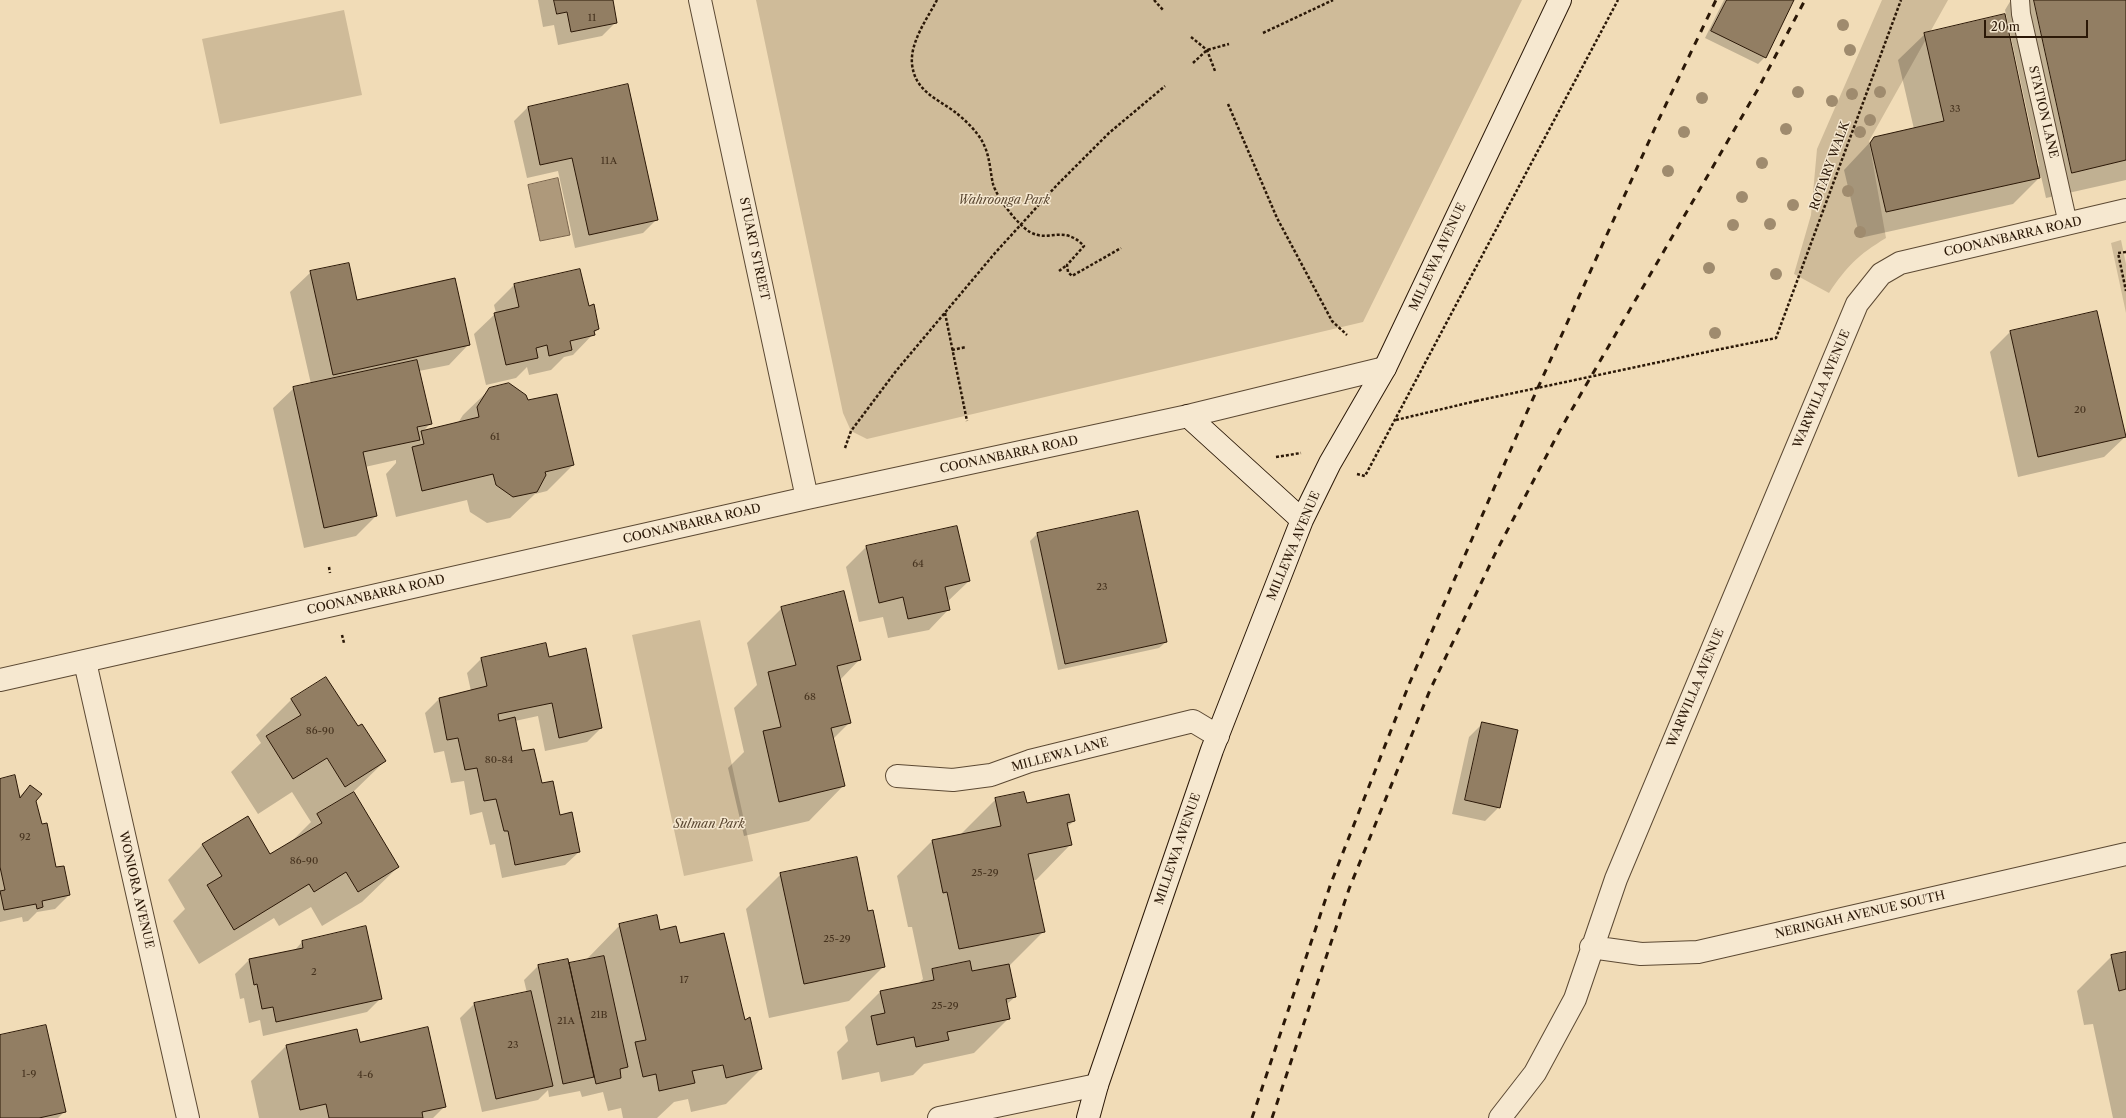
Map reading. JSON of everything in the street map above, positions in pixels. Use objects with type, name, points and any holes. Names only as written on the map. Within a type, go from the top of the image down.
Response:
[{"type":"street","name":"STUART STREET","points":[[700,0],[807,498]]},
{"type":"street","name":"MILLEWA AVENUE","points":[[1088,1118],[1097,1085],[1218,736],[1302,520],[1330,463],[1385,368],[1560,0]]},
{"type":"street","name":"COONANBARRA ROAD","points":[[1900,263],[2126,210]]},
{"type":"street","name":"WARWILLA AVENUE","points":[[1500,1118],[1539,1066],[1575,999],[1616,879],[1857,304],[1881,274],[1900,263]]},
{"type":"street","name":"COONANBARRA ROAD","points":[[0,680],[807,498],[1188,416],[1385,368]]},
{"type":"street","points":[[1188,416],[1302,520]]},
{"type":"street","name":"WONIORA AVENUE","points":[[85,662],[188,1118]]},
{"type":"street","name":"MILLEWA LANE","points":[[898,776],[953,780],[991,775],[1030,761],[1193,721],[1218,736]]},
{"type":"street","name":"NERINGAH AVENUE SOUTH","points":[[1592,947],[1641,954],[1698,952],[2126,854]]},
{"type":"street","points":[[939,1118],[1097,1085]]},
{"type":"lane","name":"STATION LANE","points":[[2020,0],[2021,14],[2068,224]]},
{"type":"path","points":[[937,0],[912,48],[914,76],[924,90],[936,101],[955,112],[983,143],[990,165],[994,186],[1012,215],[1031,232],[1043,235],[1068,234],[1077,239],[1084,246],[1067,265],[1058,271]]},
{"type":"path","points":[[1154,0],[1163,10]]},
{"type":"path","points":[[1263,33],[1333,0]]},
{"type":"path","points":[[1353,473],[1365,476],[1618,0]]},
{"type":"path","name":"ROTARY WALK","points":[[1395,420],[1776,338],[1901,0]]},
{"type":"path","points":[[1191,37],[1207,50],[1215,71]]},
{"type":"path","points":[[1193,63],[1207,50],[1229,44]]},
{"type":"path","points":[[845,448],[851,431],[896,371],[1021,224],[1109,133],[1165,86]]},
{"type":"path","points":[[1228,104],[1277,218],[1332,321],[1347,335]]},
{"type":"path","points":[[1067,265],[1068,272],[1072,276],[1121,248]]},
{"type":"path","points":[[2126,252],[2118,253],[2126,291]]},
{"type":"path","points":[[945,313],[967,421]]},
{"type":"path","points":[[952,350],[966,347]]},
{"type":"path","points":[[1275,457],[1305,453]]},
{"type":"path","points":[[329,567],[330,573]]},
{"type":"path","points":[[342,635],[344,643]]},
{"type":"green space","name":"Wahroonga Park","points":[[756,0],[1522,0],[1363,322],[867,439],[851,431],[843,413]]},
{"type":"green space","points":[[1882,0],[1948,0],[1869,141],[1886,238],[1860,256],[1842,275],[1829,293],[1794,274],[1811,215],[1817,149]]},
{"type":"green space","points":[[344,10],[362,95],[220,124],[202,39]]},
{"type":"green space","points":[[2121,240],[2126,264],[2126,313],[2111,243]]},
{"type":"green space","name":"Sulman Park","points":[[700,620],[753,861],[684,876],[632,635]]},
{"type":"shaded area","points":[[558,178],[570,235],[540,241],[528,185]]},
{"type":"building","points":[[554,0],[613,0],[617,23],[571,32],[567,12],[557,14]]},
{"type":"building","points":[[1727,0],[1794,0],[1766,58],[1711,31]]},
{"type":"building","points":[[2034,0],[2126,0],[2126,160],[2072,173]]},
{"type":"building","points":[[2005,14],[2040,178],[1886,212],[1870,143],[1874,137],[1944,121],[1924,33]]},
{"type":"building","points":[[628,84],[658,220],[589,235],[572,158],[540,165],[528,107]]},
{"type":"building","points":[[349,263],[357,300],[455,278],[470,345],[333,375],[310,271]]},
{"type":"building","points":[[580,269],[589,306],[594,304],[599,329],[594,331],[595,335],[570,341],[572,350],[549,356],[547,345],[536,348],[538,358],[506,365],[494,313],[519,307],[514,284]]},
{"type":"building","points":[[2097,311],[2126,437],[2038,457],[2010,331]]},
{"type":"building","points":[[417,360],[432,424],[417,427],[420,440],[363,452],[377,516],[324,528],[293,387]]},
{"type":"building","points":[[509,383],[526,395],[528,400],[557,394],[574,465],[545,472],[546,475],[537,492],[513,497],[496,485],[493,474],[422,491],[412,447],[424,444],[421,431],[479,417],[477,407],[489,388]]},
{"type":"building","points":[[1138,511],[1167,642],[1065,664],[1037,533]]},
{"type":"building","points":[[957,526],[970,581],[945,587],[950,610],[908,619],[903,597],[879,603],[866,546]]},
{"type":"building","points":[[844,591],[861,660],[837,666],[851,723],[831,728],[845,786],[779,802],[763,731],[781,727],[768,672],[796,665],[781,607]]},
{"type":"building","points":[[546,643],[549,657],[586,648],[602,728],[559,738],[552,703],[498,714],[499,721],[515,717],[522,751],[534,749],[542,783],[553,781],[560,815],[572,812],[580,852],[515,865],[508,831],[504,831],[496,799],[484,801],[477,768],[465,770],[458,738],[447,740],[439,698],[487,686],[481,658]]},
{"type":"building","points":[[326,677],[358,726],[362,724],[386,761],[345,787],[327,758],[293,779],[266,736],[301,715],[291,699]]},
{"type":"building","points":[[1482,722],[1518,730],[1500,808],[1465,800]]},
{"type":"building","points":[[15,775],[20,798],[30,785],[42,794],[36,801],[42,824],[47,823],[56,867],[64,866],[70,895],[42,901],[43,907],[37,909],[36,904],[4,910],[0,891],[5,890],[0,867],[0,779]]},
{"type":"building","points":[[354,792],[399,867],[358,892],[346,872],[314,892],[309,884],[234,930],[207,885],[222,876],[202,844],[248,816],[270,854],[322,823],[317,814]]},
{"type":"building","points":[[1024,792],[1027,803],[1069,794],[1075,821],[1067,823],[1072,845],[1028,854],[1045,932],[959,949],[947,892],[943,893],[932,840],[1001,826],[995,798]]},
{"type":"building","points":[[857,857],[868,911],[873,910],[885,967],[804,984],[780,873]]},
{"type":"building","points":[[657,915],[660,930],[676,926],[680,943],[724,933],[745,1020],[750,1017],[762,1069],[726,1078],[723,1065],[692,1071],[695,1083],[659,1091],[656,1074],[643,1077],[635,1042],[646,1040],[619,924]]},
{"type":"building","points":[[366,926],[382,999],[276,1022],[273,1007],[262,1009],[257,984],[254,985],[249,959],[303,948],[302,941]]},
{"type":"building","points":[[2126,952],[2126,989],[2119,991],[2111,955]]},
{"type":"building","points":[[604,956],[628,1067],[620,1069],[621,1078],[596,1084],[569,963]]},
{"type":"building","points":[[568,959],[594,1077],[563,1084],[538,965]]},
{"type":"building","points":[[970,961],[972,971],[1009,964],[1016,997],[1006,999],[1010,1019],[947,1032],[949,1040],[916,1047],[914,1037],[877,1045],[871,1016],[885,1013],[880,991],[934,980],[932,969]]},
{"type":"building","points":[[531,991],[553,1086],[496,1099],[474,1003]]},
{"type":"building","points":[[46,1025],[66,1112],[39,1118],[0,1118],[0,1035]]},
{"type":"building","points":[[428,1027],[446,1107],[422,1112],[423,1118],[329,1118],[326,1104],[300,1110],[286,1045],[357,1029],[360,1042]]},
{"type":"railway","points":[[1252,1118],[1331,883],[1410,682],[1527,412],[1659,119],[1716,0]]},
{"type":"railway","points":[[1272,1118],[1349,889],[1430,690],[1496,552],[1560,430],[1758,89],[1805,0]]}]
